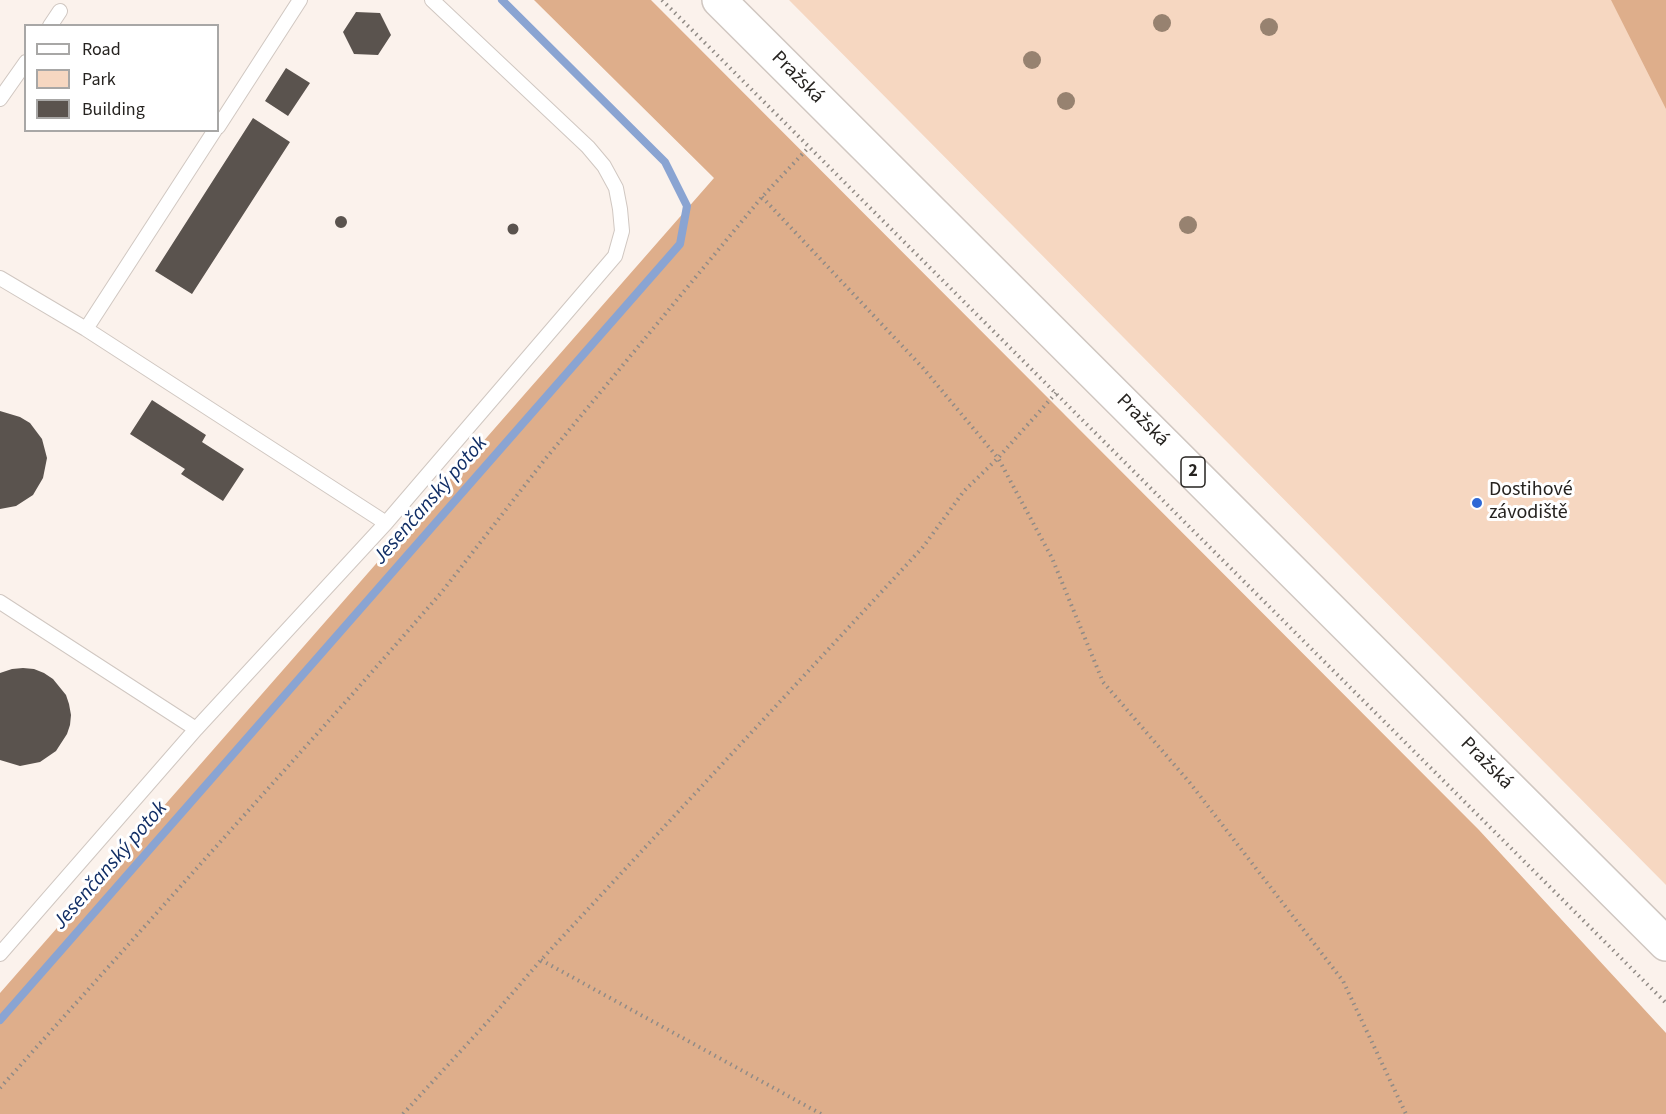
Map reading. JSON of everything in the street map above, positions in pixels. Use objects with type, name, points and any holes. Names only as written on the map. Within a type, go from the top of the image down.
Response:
[{"type":"main road","name":"Pražská","points":[[719,0],[1666,944]]},
{"type":"lane","points":[[219,125],[300,0]]},
{"type":"lane","points":[[0,953],[196,729],[386,523],[615,256],[622,231],[620,210],[616,188],[604,166],[588,147],[432,0]]},
{"type":"lane","points":[[51,24],[60,10]]},
{"type":"lane","points":[[0,99],[24,65]]},
{"type":"lane","points":[[86,329],[214,132]]},
{"type":"lane","points":[[0,278],[86,329],[386,523]]},
{"type":"lane","points":[[0,602],[196,729]]},
{"type":"path","points":[[662,0],[1666,1003]]},
{"type":"path","points":[[0,1088],[441,592],[546,458],[762,197],[809,147]]},
{"type":"path","points":[[762,197],[923,368],[998,458],[1052,558],[1102,682],[1190,783],[1343,981],[1406,1114]]},
{"type":"path","points":[[403,1114],[541,960],[923,547],[963,491],[998,458],[1056,393]]},
{"type":"path","points":[[541,960],[821,1114]]},
{"type":"green space","name":"Dostihové závodiště","points":[[789,0],[1666,0],[1666,885],[909,121]]},
{"type":"shaded area","points":[[534,0],[651,0],[1479,830],[1666,1033],[1666,1114],[0,1114],[0,993],[714,178]]},
{"type":"shaded area","points":[[1611,0],[1666,0],[1666,109]]},
{"type":"building","points":[[356,12],[380,13],[391,35],[378,55],[354,54],[343,32]]},
{"type":"building","points":[[286,68],[310,83],[288,116],[265,101]]},
{"type":"building","points":[[253,118],[290,142],[192,294],[155,271]]},
{"type":"building","points":[[341,216],[347,222],[341,228],[335,222]]},
{"type":"building","points":[[513,223],[519,229],[513,235],[507,229]]},
{"type":"building","points":[[152,400],[206,435],[202,442],[244,469],[223,501],[181,474],[185,469],[130,434]]},
{"type":"building","points":[[0,411],[20,417],[30,423],[42,439],[47,458],[43,478],[33,495],[16,506],[0,509]]},
{"type":"building","points":[[23,668],[34,669],[53,679],[66,695],[71,715],[67,734],[56,751],[40,762],[20,766],[0,760],[0,673]]},
{"type":"waterway","name":"Jesenčanský potok","points":[[0,1020],[680,244],[687,206],[665,162],[502,0]]},
{"type":"place","name":"Dostihové závodiště","points":[[1477,503]]}]
